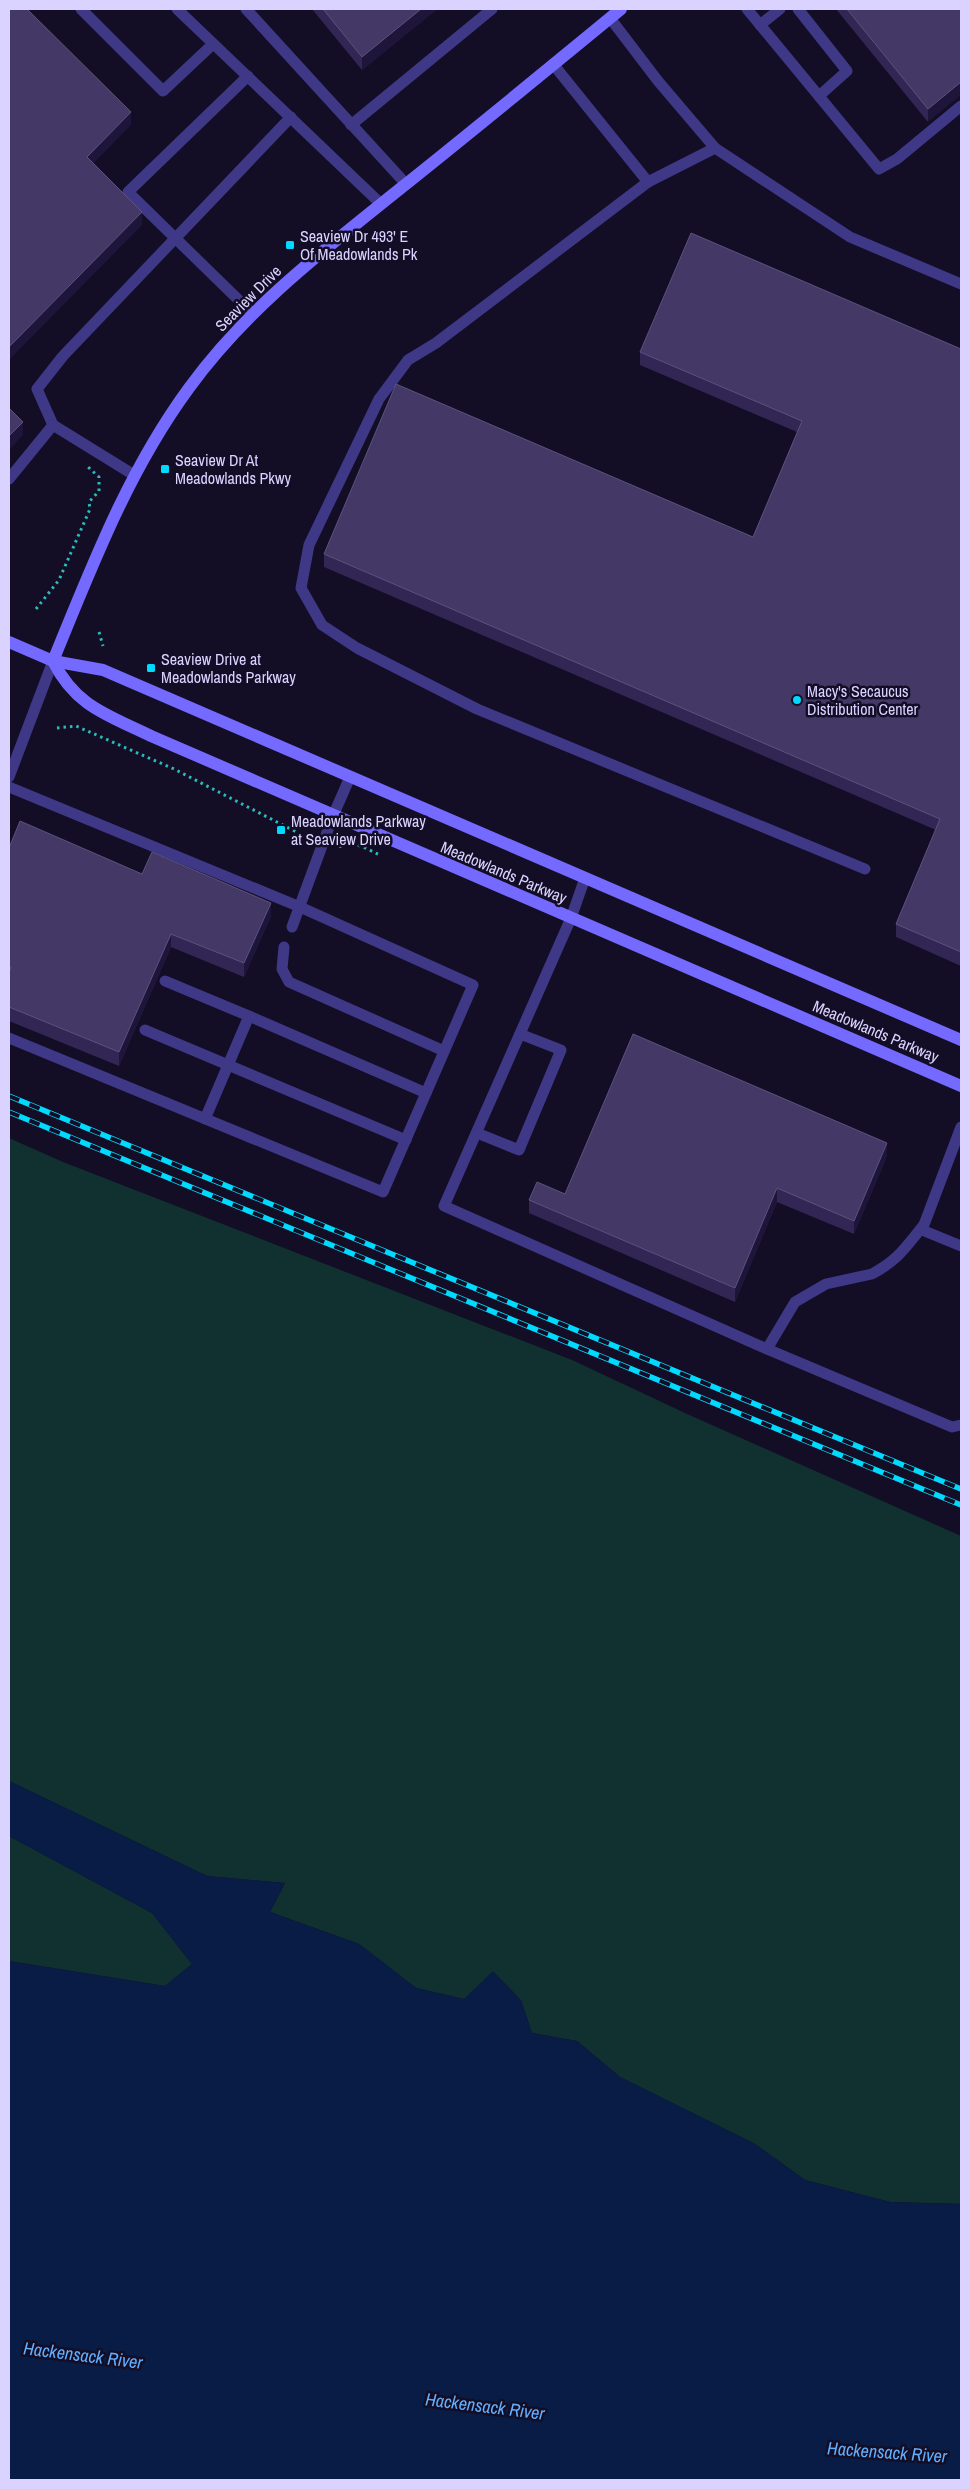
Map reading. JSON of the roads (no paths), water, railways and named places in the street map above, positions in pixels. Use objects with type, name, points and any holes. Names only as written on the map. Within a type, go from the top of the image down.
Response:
[{"type":"street","name":"Seaview Drive","points":[[53,661],[97,553],[134,475],[190,387],[253,314],[295,275],[621,9]]},
{"type":"street","name":"Meadowlands Parkway","points":[[9,642],[53,661],[82,664],[103,670],[961,1040]]},
{"type":"street","name":"Meadowlands Parkway","points":[[53,661],[73,693],[87,704],[194,757],[961,1086]]},
{"type":"lane","points":[[81,9],[163,91],[213,44]]},
{"type":"lane","points":[[177,9],[381,204]]},
{"type":"lane","points":[[246,9],[406,184]]},
{"type":"lane","points":[[351,125],[492,9]]},
{"type":"lane","points":[[746,9],[879,169],[897,159],[961,106]]},
{"type":"lane","points":[[760,25],[780,9]]},
{"type":"lane","points":[[798,9],[847,71],[819,96]]},
{"type":"lane","points":[[610,18],[714,148],[850,237],[961,284]]},
{"type":"lane","points":[[553,64],[648,182]]},
{"type":"lane","points":[[248,76],[128,192],[253,314]]},
{"type":"lane","points":[[134,475],[54,426],[37,389],[63,356],[291,118]]},
{"type":"lane","points":[[714,148],[648,182],[436,344],[408,360],[379,399],[309,544],[301,588],[322,625],[357,648],[477,708],[865,869]]},
{"type":"lane","points":[[9,479],[54,426]]},
{"type":"lane","points":[[9,777],[13,751],[53,661]]},
{"type":"lane","points":[[292,927],[333,816],[350,777]]},
{"type":"lane","points":[[9,787],[300,907],[473,985],[383,1192],[9,1038]]},
{"type":"lane","points":[[585,878],[571,918],[444,1206],[767,1350],[952,1427],[961,1425]]},
{"type":"lane","points":[[284,947],[282,969],[289,982],[444,1051]]},
{"type":"lane","points":[[165,981],[426,1093]]},
{"type":"lane","points":[[205,1119],[249,1016]]},
{"type":"lane","points":[[145,1030],[406,1140]]},
{"type":"lane","points":[[477,1133],[519,1150],[561,1050],[520,1034]]},
{"type":"lane","points":[[767,1350],[795,1302],[826,1284],[872,1274],[895,1261],[923,1226],[961,1127]]},
{"type":"lane","points":[[923,1226],[922,1230],[961,1246]]},
{"type":"water","name":"Hackensack River","points":[[9,1781],[207,1876],[285,1883],[270,1912],[359,1944],[416,1988],[464,1999],[493,1971],[521,2000],[532,2033],[577,2041],[620,2077],[755,2144],[805,2180],[890,2202],[961,2204],[961,2480],[9,2480],[9,1961],[165,1986],[192,1964],[152,1913],[9,1836]]},
{"type":"railway","points":[[9,1096],[961,1489]]},
{"type":"railway","points":[[9,1112],[961,1505]]},
{"type":"place","name":"Seaview Dr 493' E Of Meadowlands Pk","points":[[290,245]]},
{"type":"place","name":"Seaview Dr At Meadowlands Pkwy","points":[[165,469]]},
{"type":"place","name":"Seaview Drive at Meadowlands Parkway","points":[[151,668]]},
{"type":"place","name":"Macy's Secaucus Distribution Center","points":[[797,700]]},
{"type":"place","name":"Meadowlands Parkway at Seaview Drive","points":[[281,830]]}]
